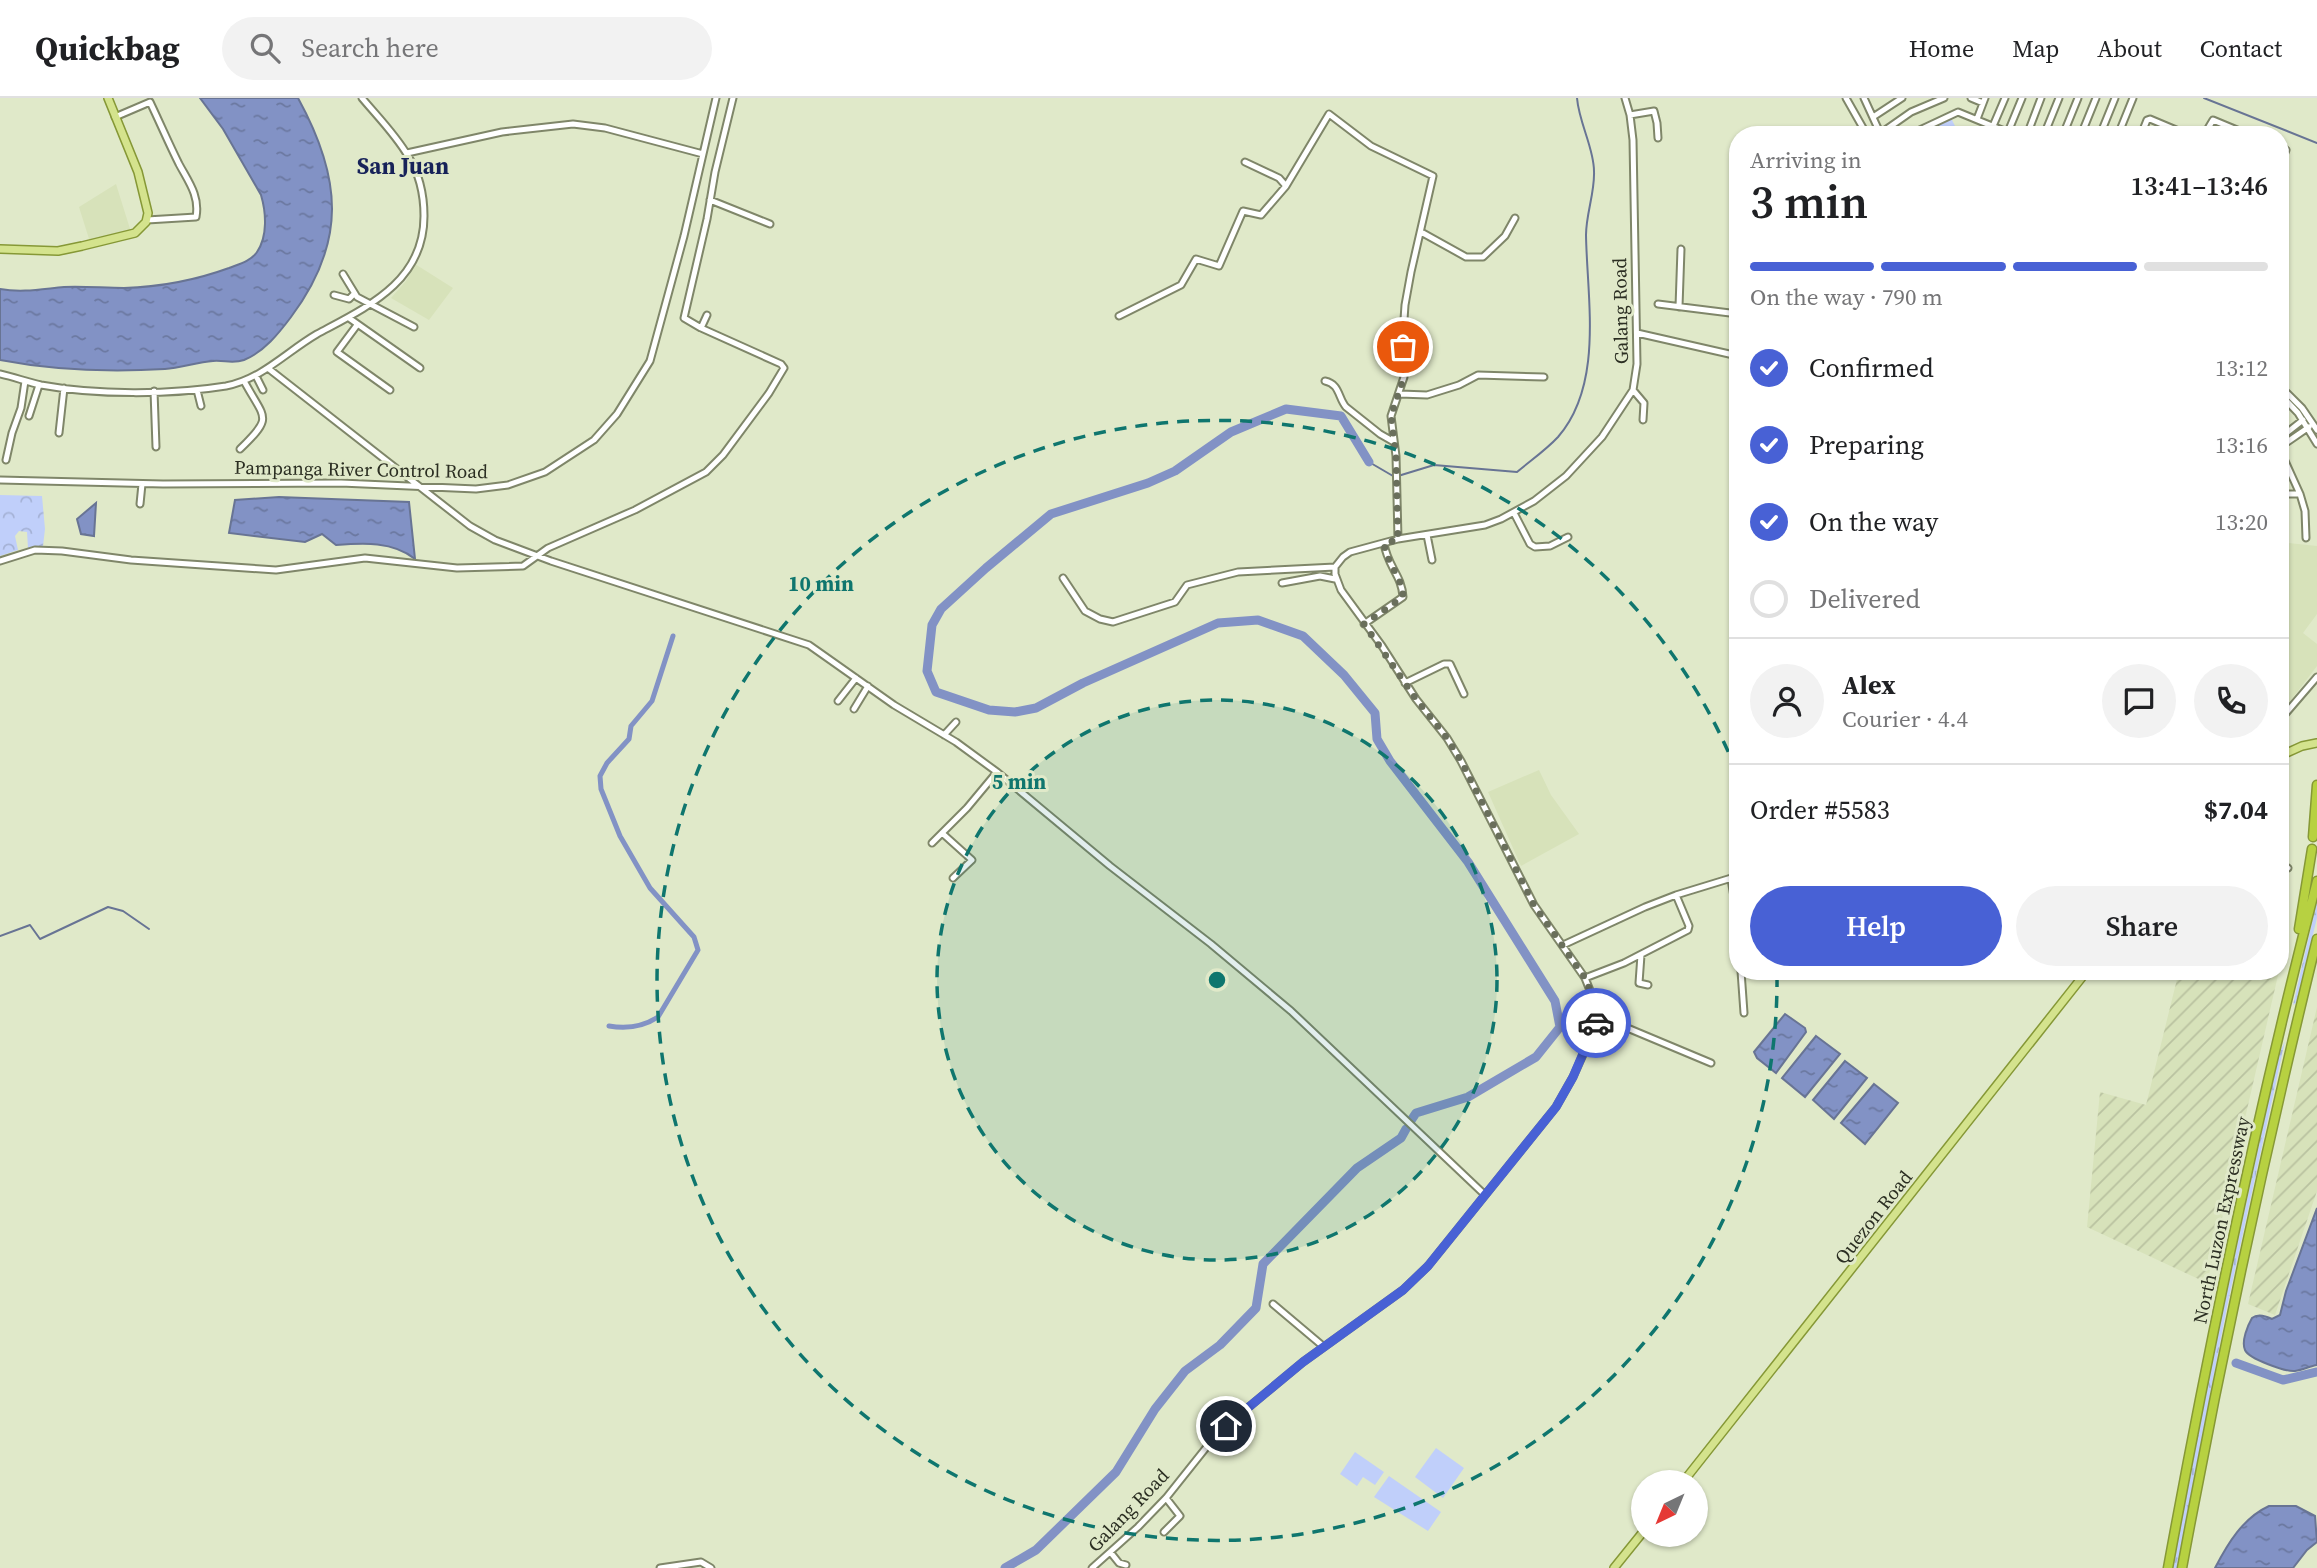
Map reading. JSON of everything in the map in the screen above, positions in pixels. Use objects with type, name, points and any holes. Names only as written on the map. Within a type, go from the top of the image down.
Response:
[{"type":"highway","points":[[2313,837],[2317,785]]},
{"type":"highway","points":[[2295,965],[2312,849]]},
{"type":"highway","name":"North Luzon Expressway","points":[[2168,1568],[2195,1420],[2237,1219],[2317,881]]},
{"type":"highway","name":"North Luzon Expressway","points":[[2182,1568],[2209,1423],[2284,1073],[2317,939]]},
{"type":"highway","points":[[2284,1073],[2291,1058],[2317,959]]},
{"type":"main road","points":[[0,249],[58,251],[135,233],[147,220],[148,213],[138,172],[108,98]]},
{"type":"main road","points":[[2289,752],[2317,743]]},
{"type":"main road","name":"Quezon Road","points":[[1692,1470],[2080,980]]},
{"type":"main road","points":[[1614,1568],[1631,1547]]},
{"type":"street","points":[[0,374],[39,385],[64,388],[197,390],[256,376],[297,347],[370,305],[401,279],[419,250],[424,233],[424,195],[407,153],[362,98]]},
{"type":"street","name":"Pampanga River Control Road","points":[[0,480],[142,484],[270,482],[476,489],[516,482],[545,472],[594,440],[605,429],[636,386],[652,354],[716,98]]},
{"type":"street","points":[[0,561],[42,550],[131,560],[276,570],[365,558],[457,568],[523,566],[548,548],[594,530],[706,472],[723,455],[784,368],[781,364],[684,318],[733,98]]},
{"type":"street","name":"Galang Road","points":[[1335,567],[1350,552],[1398,540],[1469,529],[1514,513],[1556,485],[1614,421],[1633,390],[1637,364],[1633,139],[1625,98]]},
{"type":"street","points":[[1846,98],[1862,126]]},
{"type":"street","points":[[1873,117],[1902,98]]},
{"type":"street","points":[[1892,126],[1911,112],[1944,98]]},
{"type":"street","points":[[1971,98],[1984,100],[1977,119]]},
{"type":"street","points":[[1927,126],[1954,113],[1962,113],[1993,126],[2005,98]]},
{"type":"street","points":[[2013,126],[2022,98]]},
{"type":"street","points":[[2030,126],[2041,98]]},
{"type":"street","points":[[2048,126],[2059,98]]},
{"type":"street","points":[[2067,126],[2078,98]]},
{"type":"street","points":[[2085,126],[2096,98]]},
{"type":"street","points":[[2104,126],[2115,98]]},
{"type":"street","points":[[2122,126],[2133,98]]},
{"type":"street","points":[[1867,99],[1877,126]]},
{"type":"street","points":[[115,117],[149,100],[191,183],[197,212],[193,218],[147,220]]},
{"type":"street","points":[[1630,115],[1654,111],[1658,138]]},
{"type":"street","points":[[1119,316],[1181,285],[1196,259],[1219,266],[1242,211],[1261,215],[1275,201],[1325,117],[1331,115],[1371,146],[1433,176],[1405,305],[1405,371],[1391,416],[1398,540]]},
{"type":"street","points":[[2145,126],[2150,118],[2168,126]]},
{"type":"street","points":[[2209,126],[2213,120],[2227,126]]},
{"type":"street","points":[[407,153],[502,132],[573,124],[618,131],[703,154]]},
{"type":"street","points":[[1245,162],[1279,178],[1286,186]]},
{"type":"street","points":[[710,200],[770,223]]},
{"type":"street","points":[[1421,232],[1465,257],[1483,257],[1505,236],[1515,218]]},
{"type":"street","points":[[1679,307],[1681,249]]},
{"type":"street","points":[[343,274],[354,294],[414,327]]},
{"type":"street","points":[[334,295],[349,299],[354,294]]},
{"type":"street","points":[[1658,304],[1729,313]]},
{"type":"street","points":[[701,328],[707,314]]},
{"type":"street","points":[[349,318],[420,368]]},
{"type":"street","points":[[357,325],[337,352],[390,390]]},
{"type":"street","points":[[1637,333],[1729,354]]},
{"type":"street","points":[[269,369],[474,528],[495,540],[809,645],[894,705],[944,735],[996,772],[1291,1011],[1485,1195]]},
{"type":"street","points":[[1400,394],[1427,395],[1459,385],[1478,375],[1544,377]]},
{"type":"street","points":[[256,376],[263,390]]},
{"type":"street","points":[[6,460],[21,408],[25,381]]},
{"type":"street","points":[[240,449],[262,426],[264,419],[244,381]]},
{"type":"street","points":[[1325,381],[1332,382],[1346,407],[1394,442]]},
{"type":"street","points":[[29,416],[39,385]]},
{"type":"street","points":[[59,433],[64,388]]},
{"type":"street","points":[[197,390],[201,406]]},
{"type":"street","points":[[1633,390],[1644,403],[1643,420]]},
{"type":"street","points":[[153,391],[156,447]]},
{"type":"street","points":[[2289,398],[2310,425],[2317,444]]},
{"type":"street","points":[[2289,403],[2305,418]]},
{"type":"street","points":[[2289,431],[2305,418]]},
{"type":"street","points":[[2310,425],[2317,430]]},
{"type":"street","points":[[2289,442],[2310,425]]},
{"type":"street","points":[[2289,469],[2305,511],[2306,538]]},
{"type":"street","points":[[140,504],[142,484]]},
{"type":"street","points":[[2289,494],[2300,494]]},
{"type":"street","points":[[1514,513],[1530,544],[1535,547],[1550,546],[1568,537]]},
{"type":"street","points":[[1427,535],[1432,561]]},
{"type":"street","points":[[1364,624],[1403,597],[1397,574],[1387,561],[1384,543]]},
{"type":"street","points":[[1063,578],[1085,611],[1113,622],[1175,602],[1186,585],[1226,574],[1335,567],[1335,579],[1405,683],[1447,738],[1474,784],[1534,905],[1585,978],[1595,1003],[1597,1021],[1625,1027],[1712,1063]]},
{"type":"street","points":[[1282,583],[1320,576],[1335,579]]},
{"type":"street","points":[[1405,683],[1444,664],[1450,664],[1464,694]]},
{"type":"street","points":[[838,702],[856,677]]},
{"type":"street","points":[[2289,712],[2317,677]]},
{"type":"street","points":[[854,709],[868,686]]},
{"type":"street","points":[[944,735],[956,722]]},
{"type":"street","points":[[932,843],[996,772]]},
{"type":"street","points":[[943,832],[972,860],[953,878]]},
{"type":"street","points":[[1563,945],[1676,895],[1729,880]]},
{"type":"street","points":[[1585,978],[1641,955],[1688,930],[1689,926],[1676,895]]},
{"type":"street","points":[[1641,955],[1639,983],[1648,985]]},
{"type":"street","points":[[1742,980],[1744,1013]]},
{"type":"street","name":"Galang Road","points":[[1092,1568],[1111,1553],[1166,1498],[1213,1439],[1303,1362],[1403,1290],[1439,1254],[1519,1150],[1556,1107],[1573,1077],[1597,1021]]},
{"type":"street","points":[[1273,1304],[1324,1347]]},
{"type":"street","points":[[1232,1422],[1247,1434],[1239,1443]]},
{"type":"street","points":[[1164,1532],[1180,1516],[1166,1498]]},
{"type":"street","points":[[1111,1553],[1119,1563],[1126,1565]]},
{"type":"street","points":[[660,1568],[701,1562],[711,1568]]},
{"type":"shaded area","points":[[116,184],[131,232],[90,242],[79,207]]},
{"type":"shaded area","points":[[415,264],[453,288],[429,320],[391,298],[406,281]]},
{"type":"shaded area","points":[[2289,543],[2317,546],[2317,614],[2303,633],[2317,644],[2317,666],[2289,703]]},
{"type":"shaded area","points":[[1539,770],[1551,795],[1579,834],[1521,866],[1488,792]]},
{"type":"shaded area","points":[[2177,980],[2277,980],[2207,1283],[2087,1227],[2100,1092],[2146,1105]]},
{"type":"shaded area","points":[[2317,1007],[2317,1191],[2275,1315],[2248,1304]]},
{"type":"green space","points":[[1951,118],[1955,126],[1933,126]]},
{"type":"green space","points":[[0,495],[42,496],[45,529],[43,546],[28,548],[27,532],[19,531],[15,536],[18,550],[0,556]]},
{"type":"green space","points":[[2317,901],[2317,918],[2296,1003],[2293,1005]]},
{"type":"green space","points":[[2285,1041],[2227,1307],[2177,1568],[2171,1568],[2209,1375],[2278,1057]]},
{"type":"green space","points":[[1436,1448],[1464,1468],[1443,1498],[1415,1477]]},
{"type":"green space","points":[[1355,1452],[1384,1472],[1375,1485],[1363,1477],[1357,1486],[1340,1474]]},
{"type":"green space","points":[[1389,1476],[1441,1512],[1428,1531],[1374,1497]]},
{"type":"water","points":[[200,98],[298,98],[313,127],[330,183],[332,209],[329,236],[322,262],[309,289],[286,323],[258,352],[236,362],[213,361],[171,368],[125,370],[61,368],[0,360],[0,289],[24,291],[72,287],[124,288],[164,284],[229,268],[248,260],[257,252],[263,239],[265,224],[261,195],[223,129]]},
{"type":"water","points":[[279,497],[409,502],[415,559],[387,546],[336,545],[322,534],[305,542],[229,533],[235,500]]},
{"type":"water","points":[[96,503],[94,536],[81,534],[77,519]]},
{"type":"water","points":[[1785,1014],[1805,1028],[1806,1032],[1776,1073],[1757,1058],[1754,1052]]},
{"type":"water","points":[[1816,1036],[1840,1054],[1805,1097],[1782,1078]]},
{"type":"water","points":[[1845,1061],[1867,1078],[1834,1119],[1813,1100]]},
{"type":"water","points":[[1874,1084],[1898,1103],[1865,1144],[1841,1123]]},
{"type":"water","points":[[2317,1208],[2317,1365],[2290,1371],[2248,1354],[2244,1338],[2254,1316],[2272,1319],[2280,1315],[2286,1291]]},
{"type":"water","points":[[2269,1506],[2296,1506],[2315,1516],[2317,1542],[2293,1568],[2215,1568],[2244,1524]]},
{"type":"waterway","points":[[1398,476],[1434,465],[1517,472],[1558,437],[1572,416],[1582,392],[1590,340],[1586,235],[1594,179],[1592,153],[1580,117],[1577,98]]},
{"type":"waterway","points":[[2204,98],[2274,126]]},
{"type":"waterway","points":[[2289,132],[2317,143]]},
{"type":"waterway","points":[[1369,462],[1341,416],[1286,409],[1231,432],[1175,471],[1148,483],[1051,514],[941,609],[932,625],[927,671],[936,692],[989,710],[1015,712],[1036,708],[1083,683],[1218,623],[1258,620],[1303,636],[1344,675],[1375,713],[1377,739],[1390,761],[1468,862],[1555,1001],[1560,1027],[1536,1057],[1468,1097],[1416,1113],[1410,1122]]},
{"type":"waterway","points":[[1369,462],[1393,476]]},
{"type":"waterway","points":[[609,1026],[635,1026],[658,1017],[698,950],[694,937],[650,888],[620,836],[601,789],[600,776],[607,763],[629,739],[631,726],[652,701],[673,636]]},
{"type":"waterway","points":[[0,936],[30,925],[40,939],[108,907],[123,911],[149,929]]},
{"type":"waterway","points":[[1005,1568],[1036,1550],[1116,1472],[1155,1409],[1185,1371],[1220,1345],[1256,1308],[1263,1264],[1357,1168],[1401,1138],[1406,1129]]},
{"type":"waterway","points":[[2236,1363],[2283,1380],[2317,1372]]},
{"type":"way so far","points":[[1403,347],[1406,365],[1404,377],[1391,416],[1396,456],[1398,540],[1384,543],[1387,561],[1397,574],[1403,597],[1364,624],[1461,761],[1534,905],[1585,978],[1595,1003],[1596,1023]]},
{"type":"district","name":"San Juan","points":[[403,166]]},
{"type":"route","points":[[1226,1426],[1303,1362],[1403,1290],[1428,1266],[1556,1107],[1573,1077],[1596,1023]]}]
